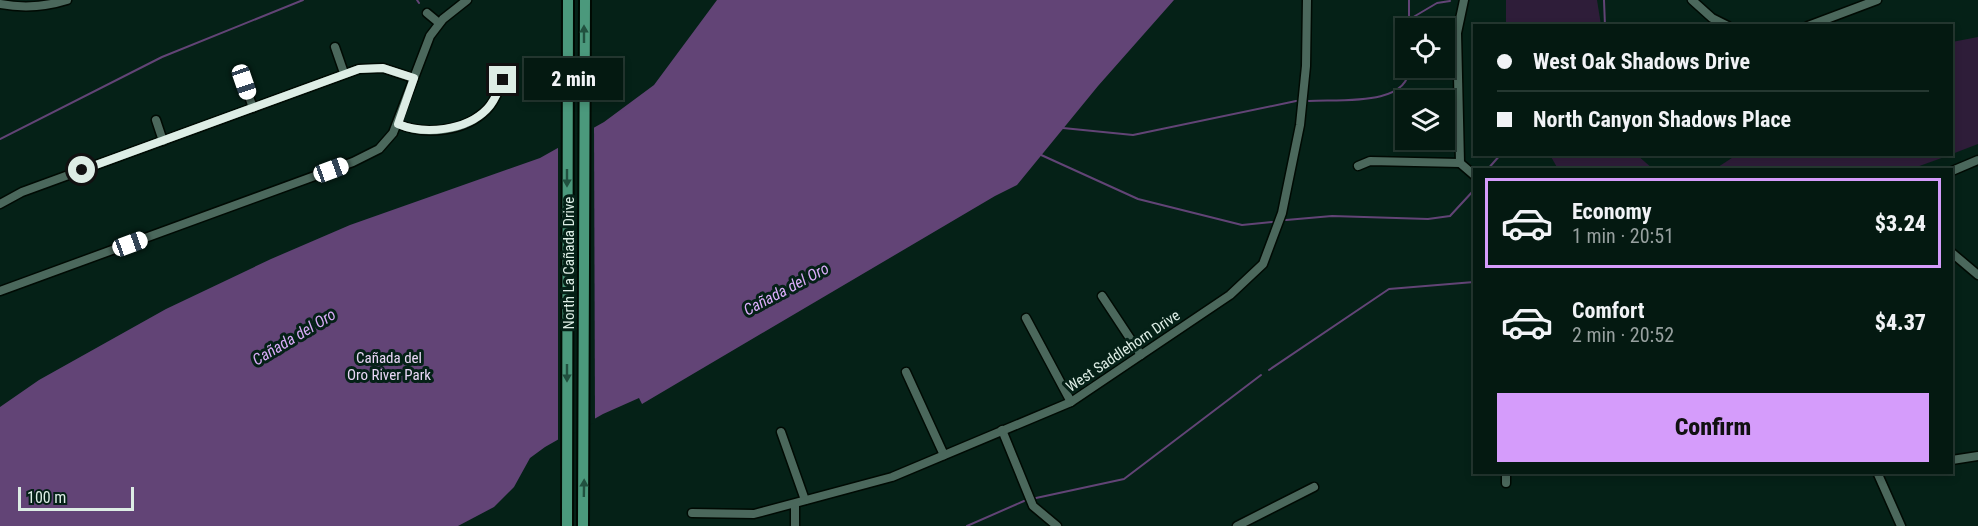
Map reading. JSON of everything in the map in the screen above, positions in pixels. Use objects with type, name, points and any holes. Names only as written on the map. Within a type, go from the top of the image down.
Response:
[{"type":"main road","name":"North La Cañada Drive","points":[[567,526],[568,0]]},
{"type":"main road","name":"North La Cañada Drive","points":[[583,526],[585,0]]},
{"type":"street","points":[[0,4],[17,7],[46,5],[67,0]]},
{"type":"street","points":[[0,291],[353,162],[379,149],[398,124],[427,43],[439,23],[468,0]]},
{"type":"street","name":"West Saddlehorn Drive","points":[[692,513],[754,514],[892,477],[1071,402],[1230,295],[1263,264],[1282,213],[1300,126],[1306,66],[1307,0]]},
{"type":"street","points":[[1460,163],[1457,33],[1464,0]]},
{"type":"street","points":[[1692,0],[1723,24]]},
{"type":"street","points":[[1813,24],[1878,0]]},
{"type":"street","points":[[427,13],[439,23]]},
{"type":"street","points":[[334,47],[344,73]]},
{"type":"street","points":[[0,204],[22,192],[344,73],[375,67],[414,78]]},
{"type":"street","points":[[398,124],[412,130],[435,131],[475,118],[489,107],[503,80]]},
{"type":"street","points":[[244,82],[253,108]]},
{"type":"street","points":[[156,120],[164,141]]},
{"type":"street","points":[[1953,171],[1978,160]]},
{"type":"street","points":[[1358,166],[1370,161],[1460,163],[1473,173]]},
{"type":"street","points":[[1953,254],[1978,275]]},
{"type":"street","points":[[1102,296],[1141,355]]},
{"type":"street","points":[[1026,318],[1071,402]]},
{"type":"street","points":[[906,372],[944,455]]},
{"type":"street","points":[[1002,430],[1033,506],[1057,526]]},
{"type":"street","points":[[781,432],[805,500]]},
{"type":"street","points":[[1953,460],[1978,456]]},
{"type":"street","points":[[1506,474],[1506,483]]},
{"type":"street","points":[[1880,474],[1901,526]]},
{"type":"street","points":[[1237,526],[1314,487]]},
{"type":"street","points":[[795,504],[795,526]]},
{"type":"shaded area","points":[[1506,0],[1597,0],[1601,24],[1506,24]]},
{"type":"shaded area","points":[[1978,37],[1978,144],[1953,154],[1953,42]]},
{"type":"shaded area","points":[[1551,156],[1638,156],[1652,168],[1557,168]]},
{"type":"shaded area","points":[[1735,156],[1947,156],[1914,168],[1717,168]]},
{"type":"water","name":"Cañada del Oro","points":[[717,0],[1174,0],[1098,86],[1017,185],[642,404],[639,398],[603,414],[545,447],[530,458],[514,487],[494,507],[458,526],[0,526],[0,407],[39,380],[166,309],[271,259],[350,225],[540,158],[604,122],[654,85]]},
{"type":"pier","points":[[594,124],[595,422],[558,442],[558,145]]},
{"type":"waterway","points":[[0,139],[162,57],[303,0]]},
{"type":"waterway","points":[[1409,0],[1409,18]]},
{"type":"waterway","points":[[1604,0],[1605,24]]},
{"type":"waterway","points":[[1412,18],[1437,3],[1450,1]]},
{"type":"waterway","points":[[1309,101],[1353,100],[1385,95],[1397,89],[1407,78]]},
{"type":"waterway","points":[[1063,128],[1133,135],[1296,101]]},
{"type":"waterway","points":[[1039,154],[1138,199],[1242,225],[1272,222]]},
{"type":"waterway","points":[[1489,168],[1499,156]]},
{"type":"waterway","points":[[1286,220],[1332,216],[1428,219],[1450,216],[1473,191]]},
{"type":"waterway","points":[[1269,370],[1389,289],[1473,282]]},
{"type":"waterway","points":[[1036,498],[1124,479],[1261,375]]},
{"type":"waterway","points":[[967,526],[1024,501]]},
{"type":"route","points":[[82,170],[344,73],[368,67],[383,68],[414,78],[398,124],[423,132],[445,129],[482,114],[494,100],[503,80]]},
{"type":"park label","name":"Cañada del Oro River Park","points":[[389,366]]}]
